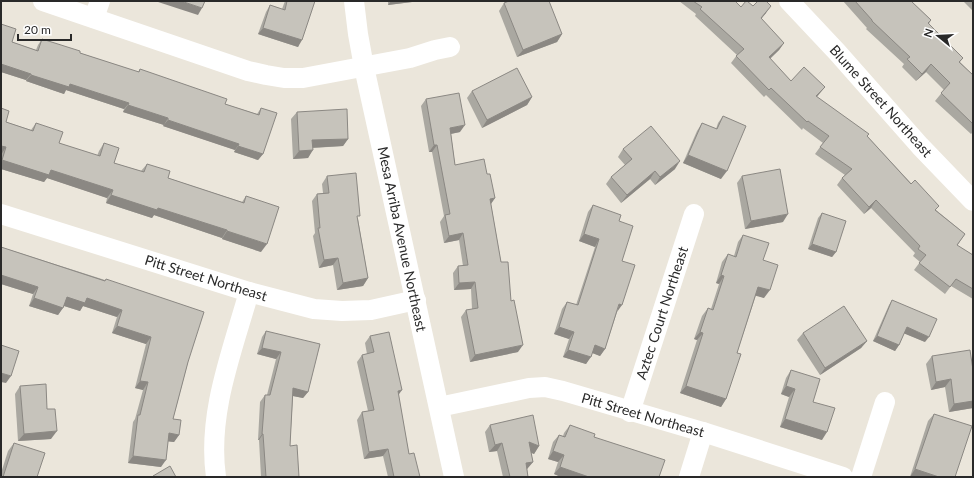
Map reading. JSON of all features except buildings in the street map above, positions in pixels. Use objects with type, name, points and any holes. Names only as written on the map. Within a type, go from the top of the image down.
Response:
[{"type":"street","points":[[43,1],[97,10],[248,71],[284,78],[303,78],[364,67],[410,58],[434,50],[450,47]]},
{"type":"street","name":"Mesa Arriba Avenue Northeast","points":[[354,1],[364,67],[454,477]]},
{"type":"street","name":"Blume Street Northeast","points":[[789,1],[837,52],[920,146],[973,201]]},
{"type":"street","name":"Pitt Street Northeast","points":[[1,214],[249,292],[314,309],[342,311],[371,310],[416,300]]},
{"type":"street","name":"Aztec Court Northeast","points":[[630,412],[694,214]]},
{"type":"street","points":[[216,477],[213,446],[220,394],[249,292]]},
{"type":"street","name":"Pitt Street Northeast","points":[[439,407],[529,388],[545,387],[702,432],[843,477]]},
{"type":"street","points":[[861,477],[885,402]]},
{"type":"street","points":[[689,477],[702,432]]}]
